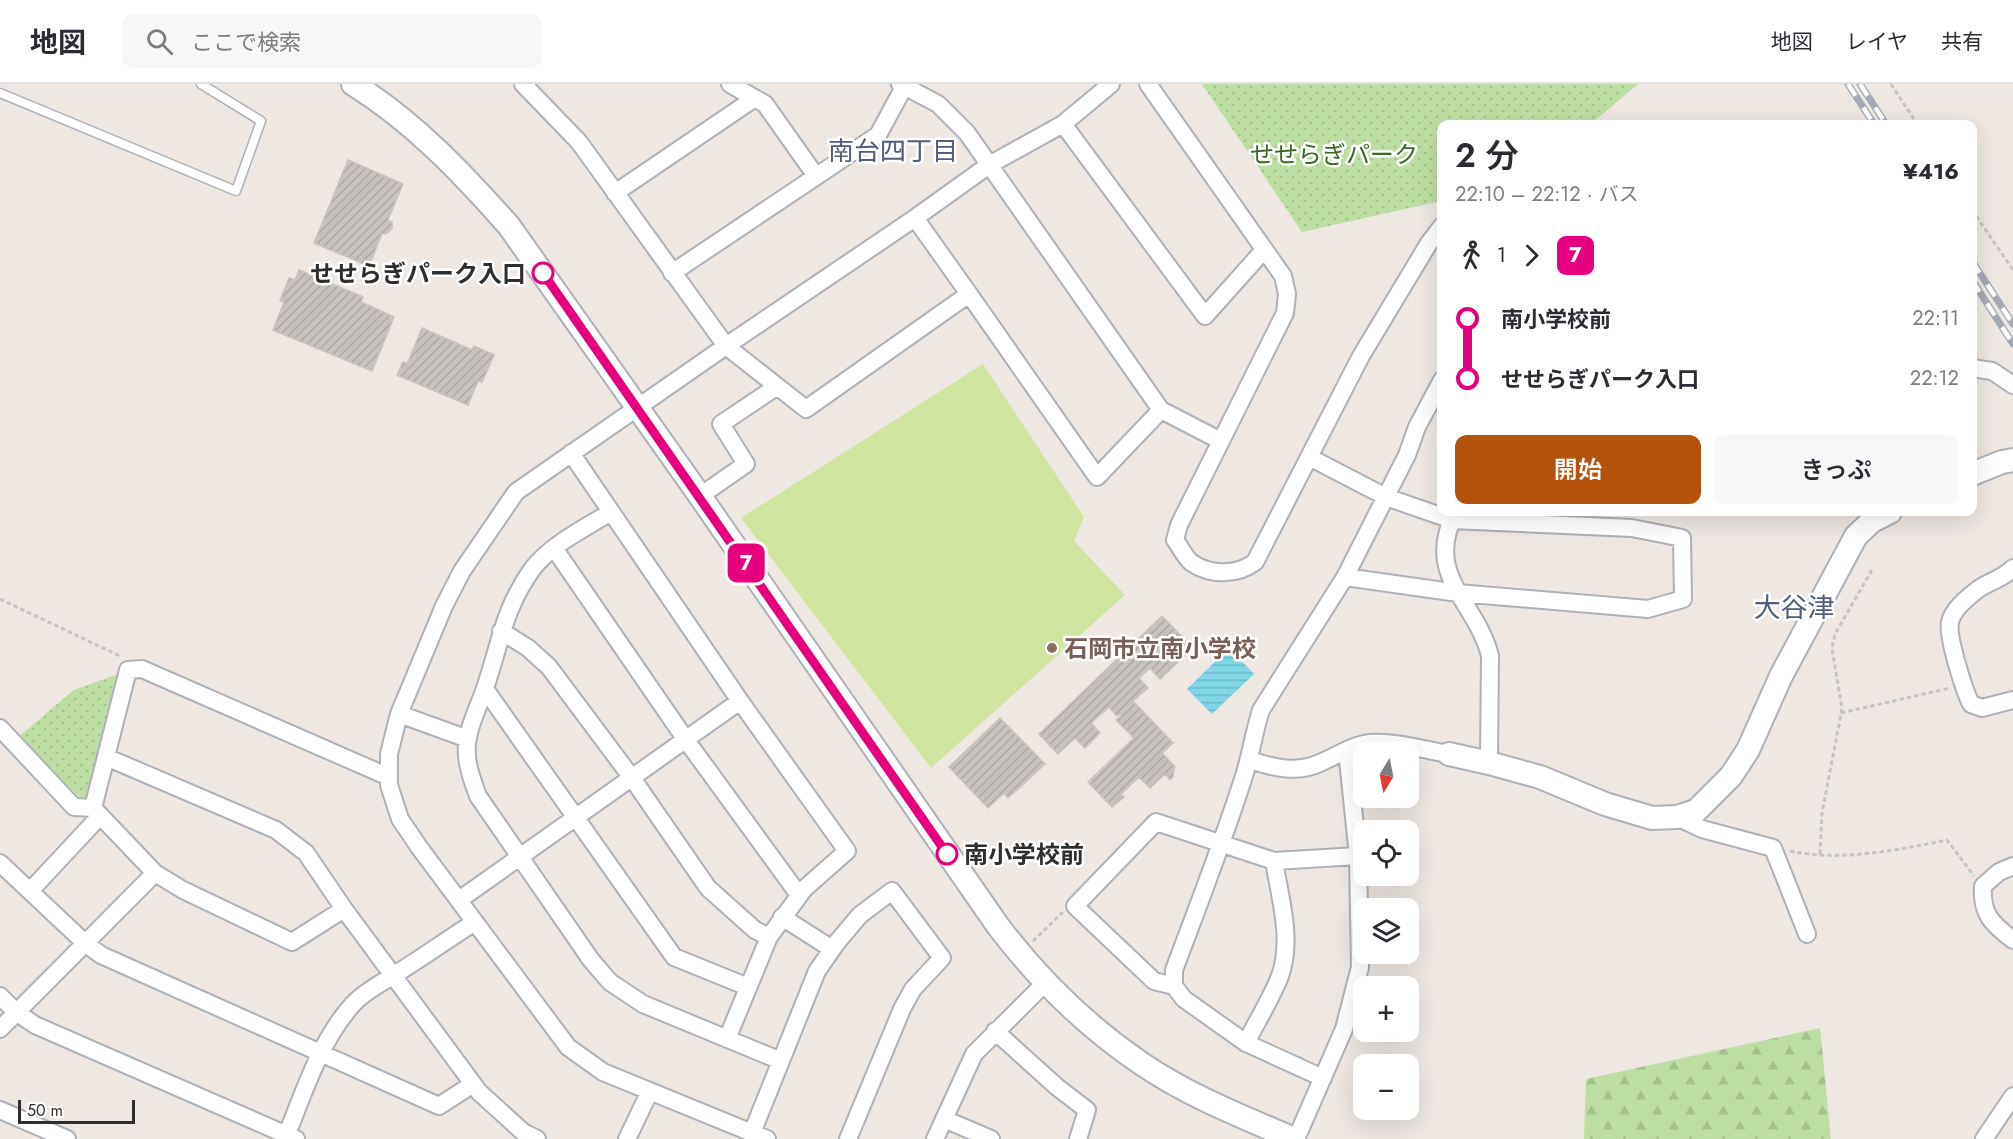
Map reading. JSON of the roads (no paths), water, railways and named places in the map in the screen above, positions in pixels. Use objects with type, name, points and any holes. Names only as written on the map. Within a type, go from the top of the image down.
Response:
[{"type":"street","points":[[353,84],[399,116],[473,185],[509,226],[1019,954],[1045,983],[1093,1027],[1143,1065],[1229,1111],[1295,1139],[1344,1029],[1360,967],[1359,886]]},
{"type":"street","points":[[523,84],[579,142],[726,346],[806,409],[969,294]]},
{"type":"street","points":[[730,84],[765,104],[816,176]]},
{"type":"street","points":[[848,1139],[902,1009],[913,989],[942,958],[892,891],[860,915],[832,948],[817,971],[781,1061],[760,1136],[603,1072],[568,1047],[400,819],[389,785],[388,754],[399,714],[444,606],[482,539],[516,492],[989,165],[1063,124],[1111,84]]},
{"type":"street","points":[[1148,84],[1283,276],[1287,294],[1285,313],[1179,525],[1175,540],[1191,562],[1209,570],[1226,573],[1245,569],[1255,562],[1361,356],[1437,233]]},
{"type":"street","points":[[672,273],[878,135],[902,86],[938,104],[967,133],[1161,410],[1221,441]]},
{"type":"street","points":[[615,193],[754,98]]},
{"type":"street","points":[[1063,124],[1205,316],[1264,250]]},
{"type":"street","points":[[915,218],[1097,477],[1161,410]]},
{"type":"street","points":[[1977,370],[1992,371],[2013,385]]},
{"type":"street","points":[[700,496],[746,464],[721,424],[776,387]]},
{"type":"street","points":[[1323,1078],[1246,1043],[1184,999],[1174,986],[1174,970],[1222,843],[1250,760],[1254,732],[1261,710],[1345,577],[1407,455],[1417,427],[1437,389]]},
{"type":"street","points":[[571,453],[740,701],[847,851],[799,895],[769,937],[727,1039]]},
{"type":"street","points":[[1309,457],[1386,497],[1437,511]]},
{"type":"street","points":[[1977,472],[2013,460]]},
{"type":"street","points":[[611,512],[554,548],[534,566],[512,603],[501,631],[468,739],[470,774],[478,796],[591,960],[610,982],[643,1004],[781,1061]]},
{"type":"street","points":[[1345,577],[1458,592],[1648,609],[1683,599],[1682,538],[1632,528],[1454,516],[1445,541],[1450,579],[1458,592],[1486,640],[1490,656],[1489,763]]},
{"type":"street","points":[[1250,760],[1275,768],[1300,769],[1319,764],[1347,750],[1370,743],[1395,745],[1449,754],[1540,777],[1605,804],[1652,818],[1677,817],[1696,811],[1731,776],[1748,750],[1781,676],[1844,556],[1856,536],[1872,520],[1881,516]]},
{"type":"street","points":[[554,548],[686,740],[799,895]]},
{"type":"street","points":[[2013,568],[2006,575],[1980,588],[1958,608],[1950,621],[1949,632],[1971,704],[1982,708],[2013,700]]},
{"type":"street","points":[[501,631],[528,648],[549,667],[632,778],[708,888],[754,930],[769,937]]},
{"type":"street","points":[[30,891],[97,812],[106,757],[128,670],[142,669],[389,777]]},
{"type":"street","points":[[485,689],[674,957],[748,987]]},
{"type":"street","points":[[459,900],[740,701]]},
{"type":"street","points":[[399,714],[468,739]]},
{"type":"street","points":[[0,728],[74,807],[97,812],[155,873],[183,890],[292,942],[344,909]]},
{"type":"street","points":[[1347,750],[1354,820]]},
{"type":"street","points":[[106,757],[276,830],[306,853],[344,909],[479,1092],[523,1132],[537,1139]]},
{"type":"street","points":[[1677,817],[1702,829],[1773,848],[1807,934]]},
{"type":"street","points":[[1174,986],[1154,981],[1075,906],[1156,822],[1274,861],[1353,856]]},
{"type":"street","points":[[1246,1043],[1280,976],[1285,952],[1285,924],[1274,861]]},
{"type":"street","points":[[0,862],[85,943],[101,955],[439,1106],[473,1084]]},
{"type":"street","points":[[2013,866],[1999,872],[1983,886],[1982,900],[1986,915],[2013,940]]},
{"type":"street","points":[[0,1029],[155,873]]},
{"type":"street","points":[[782,917],[832,948]]},
{"type":"street","points":[[0,996],[16,1012],[35,1025],[289,1138],[320,1053],[354,1003],[366,991],[393,976],[475,921]]},
{"type":"street","points":[[935,1139],[974,1054],[1045,983]]},
{"type":"street","points":[[996,1031],[1057,1087],[1087,1110],[1078,1139]]},
{"type":"street","points":[[627,1139],[650,1091]]},
{"type":"street","points":[[1984,1139],[2013,1096]]},
{"type":"street","points":[[0,1110],[67,1139]]},
{"type":"street","points":[[944,1119],[991,1139]]},
{"type":"lane","points":[[0,93],[236,191],[261,121],[201,84]]},
{"type":"water","points":[[1229,648],[1254,674],[1212,714],[1187,689]]},
{"type":"railway","points":[[1848,84],[1871,120]]},
{"type":"railway","points":[[1860,84],[1883,120]]},
{"type":"railway","points":[[1977,269],[2013,324]]},
{"type":"railway","points":[[1977,288],[2013,344]]},
{"type":"place","name":"せせらぎパーク入口","points":[[543,273]]},
{"type":"place","name":"石岡市立南小学校","points":[[1052,648]]},
{"type":"place","name":"南小学校前","points":[[947,854]]},
{"type":"district","name":"南台四丁目","points":[[893,151]]},
{"type":"district","name":"大谷津","points":[[1794,607]]},
{"type":"park label","name":"せせらぎパーク","points":[[1334,154]]}]
